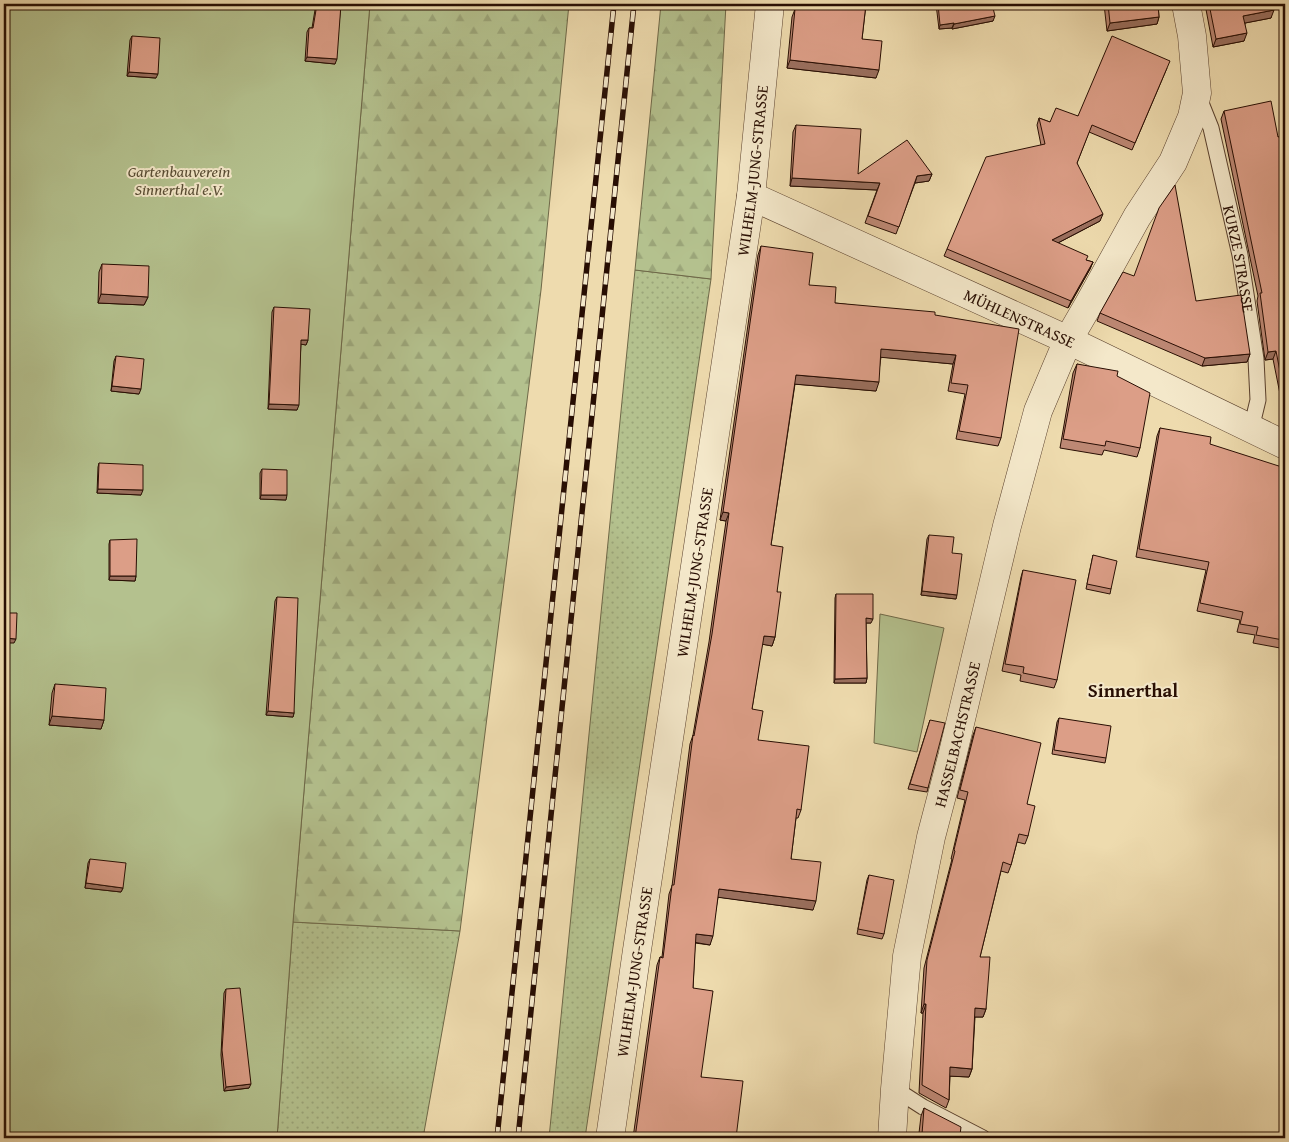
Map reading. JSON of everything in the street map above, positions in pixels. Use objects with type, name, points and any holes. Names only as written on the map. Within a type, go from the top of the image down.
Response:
[{"type":"street","name":"WILHELM-JUNG-STRASSE","points":[[610,1138],[751,196],[770,4]]},
{"type":"street","name":"KURZE STRASSE","points":[[1068,340],[1137,218],[1173,162],[1192,117],[1197,93],[1192,36],[1186,4]]},
{"type":"street","name":"MÜHLENSTRASSE","points":[[751,196],[1068,340],[1285,445]]},
{"type":"street","name":"HASSELBACHSTRASSE","points":[[892,1138],[894,1089],[907,956],[931,837],[1007,526],[1038,412],[1068,340]]},
{"type":"lane","name":"KURZE STRASSE","points":[[1197,93],[1211,128],[1240,255],[1256,368],[1258,400],[1251,429]]},
{"type":"lane","points":[[894,1089],[923,1107],[983,1138]]},
{"type":"green space","name":"Gartenbauverein Sinnerthal e.V.","points":[[4,4],[370,4],[293,922],[277,1138],[4,1138]]},
{"type":"green space","points":[[370,4],[569,4],[541,290],[460,931],[293,922]]},
{"type":"green space","points":[[661,4],[726,4],[711,279],[635,270]]},
{"type":"green space","points":[[635,270],[711,279],[585,1138],[549,1138]]},
{"type":"green space","points":[[880,614],[944,628],[917,752],[874,743]]},
{"type":"green space","points":[[293,922],[460,931],[423,1138],[277,1138]]},
{"type":"building","points":[[317,4],[341,4],[337,59],[307,57],[309,28],[313,28]]},
{"type":"building","points":[[802,4],[866,4],[862,39],[882,41],[879,70],[790,60],[795,9],[802,9]]},
{"type":"building","points":[[938,4],[992,4],[995,16],[940,25]]},
{"type":"building","points":[[1108,4],[1158,4],[1159,17],[1110,23]]},
{"type":"building","points":[[1209,4],[1273,4],[1274,10],[1243,16],[1247,33],[1216,39]]},
{"type":"building","points":[[132,36],[160,38],[158,74],[129,72]]},
{"type":"building","points":[[1112,36],[1170,61],[1135,143],[1092,125],[1077,163],[1103,214],[1052,240],[1088,256],[1086,260],[1093,262],[1071,301],[947,249],[986,157],[1045,144],[1039,118],[1050,122],[1056,108],[1078,116]]},
{"type":"building","points":[[1271,101],[1278,137],[1285,136],[1285,397],[1276,351],[1268,352],[1260,293],[1262,293],[1224,111]]},
{"type":"building","points":[[796,125],[861,129],[858,174],[907,140],[932,174],[917,176],[899,227],[868,216],[880,183],[792,178]]},
{"type":"building","points":[[1175,185],[1196,301],[1241,295],[1250,354],[1205,358],[1100,313],[1123,272],[1134,276],[1159,208]]},
{"type":"building","points":[[761,246],[813,253],[809,285],[836,287],[835,303],[935,312],[935,315],[1019,329],[1001,438],[959,431],[968,385],[951,383],[956,355],[881,349],[879,382],[796,375],[771,545],[783,547],[777,592],[781,592],[775,637],[764,636],[752,709],[763,711],[758,740],[809,746],[801,810],[797,809],[791,859],[821,862],[816,901],[719,889],[713,936],[696,934],[693,988],[713,991],[701,1077],[743,1081],[736,1138],[635,1138],[660,957],[663,958],[672,885],[674,885],[693,735],[712,634],[729,513],[723,512]]},
{"type":"building","points":[[102,264],[149,266],[148,297],[101,294]]},
{"type":"building","points":[[274,307],[310,309],[308,340],[301,340],[299,405],[269,404]]},
{"type":"building","points":[[116,356],[144,359],[141,389],[112,386]]},
{"type":"building","points":[[1077,364],[1118,371],[1117,376],[1150,393],[1140,448],[1106,441],[1105,446],[1063,439]]},
{"type":"building","points":[[1160,428],[1211,437],[1210,444],[1285,468],[1285,628],[1283,640],[1256,635],[1258,627],[1240,624],[1243,612],[1200,603],[1209,562],[1139,549]]},
{"type":"building","points":[[99,463],[143,465],[143,490],[98,489]]},
{"type":"building","points":[[262,469],[287,470],[287,495],[261,495]]},
{"type":"building","points":[[929,535],[954,537],[952,553],[962,554],[957,595],[922,591]]},
{"type":"building","points":[[137,539],[136,576],[110,576],[110,540]]},
{"type":"building","points":[[1093,555],[1117,561],[1111,589],[1087,584]]},
{"type":"building","points":[[1023,570],[1076,580],[1057,680],[1023,673],[1024,667],[1005,664]]},
{"type":"building","points":[[836,594],[873,594],[873,619],[866,618],[867,678],[835,679]]},
{"type":"building","points":[[277,597],[298,598],[294,713],[268,711]]},
{"type":"building","points":[[4,613],[17,613],[16,639],[4,638]]},
{"type":"building","points":[[55,684],[106,688],[104,720],[52,716]]},
{"type":"building","points":[[1059,718],[1111,726],[1106,758],[1054,750]]},
{"type":"building","points":[[930,720],[945,723],[928,788],[910,784]]},
{"type":"building","points":[[976,727],[1041,743],[1027,804],[1035,806],[1028,836],[1019,834],[1011,865],[1003,862],[980,957],[990,957],[986,1009],[975,1008],[972,1069],[950,1067],[949,1100],[922,1085],[927,960],[968,792],[960,790]]},
{"type":"building","points":[[90,859],[126,863],[123,888],[86,883]]},
{"type":"building","points":[[869,875],[894,880],[884,934],[858,929]]},
{"type":"building","points":[[240,988],[251,1084],[226,1087],[222,1050],[226,989]]},
{"type":"building","points":[[924,1108],[961,1127],[960,1135],[980,1138],[918,1138],[918,1133],[922,1134]]},
{"type":"building","points":[[819,1136],[868,1138],[819,1138]]},
{"type":"railway","points":[[497,1138],[614,4]]},
{"type":"railway","points":[[518,1138],[634,4]]},
{"type":"district","name":"Sinnerthal","points":[[1133,690]]}]
